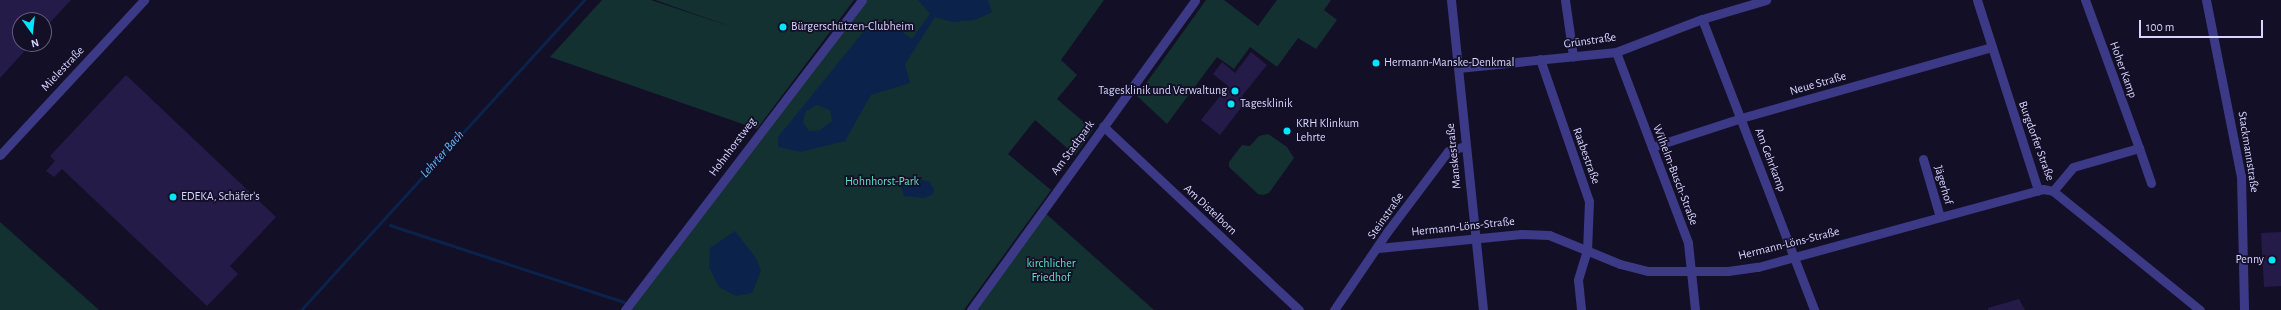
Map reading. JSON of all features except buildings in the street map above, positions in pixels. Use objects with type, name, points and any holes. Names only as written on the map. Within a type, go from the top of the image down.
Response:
[{"type":"street","name":"Mielestraße","points":[[0,155],[144,0]]},
{"type":"street","name":"Hohnhorstweg","points":[[625,310],[862,0]]},
{"type":"street","name":"Am Stadtpark","points":[[971,310],[1195,0]]},
{"type":"street","name":"Manskestraße","points":[[1451,0],[1483,310]]},
{"type":"street","points":[[1565,0],[1572,56]]},
{"type":"street","name":"Grünstraße","points":[[1458,68],[1616,52],[1702,19],[1766,0]]},
{"type":"street","name":"Burgdorfer Straße","points":[[1977,0],[2038,190],[2053,191],[2200,310]]},
{"type":"street","name":"Hoher Kamp","points":[[2085,0],[2151,183]]},
{"type":"street","name":"Stackmannstraße","points":[[2206,0],[2241,176],[2244,310]]},
{"type":"street","name":"Am Gehrkamp","points":[[1702,19],[1814,310]]},
{"type":"street","name":"Neue Straße","points":[[1652,147],[1741,118],[1992,47]]},
{"type":"street","name":"Wilhelm-Busch-Straße","points":[[1616,52],[1688,243],[1695,310]]},
{"type":"street","name":"Raabestraße","points":[[1540,59],[1584,181],[1589,201],[1588,250],[1578,280],[1581,310]]},
{"type":"street","name":"Am Distelborn","points":[[1104,126],[1299,310]]},
{"type":"street","name":"Steinstraße","points":[[1334,310],[1378,248],[1387,232],[1448,151],[1465,146]]},
{"type":"street","points":[[2053,191],[2073,167],[2139,148]]},
{"type":"street","name":"Jägerhof","points":[[1923,159],[1940,217]]},
{"type":"street","name":"Hermann-Löns-Straße","points":[[1378,248],[1521,234],[1549,236],[1648,271],[1690,273],[1758,267],[2038,190]]},
{"type":"green space","points":[[602,0],[651,0],[732,27],[655,0],[854,0],[757,129],[550,57]]},
{"type":"green space","name":"Hohnhorst-Park","points":[[858,0],[1104,0],[1061,60],[1077,75],[1057,99],[1093,130],[1075,155],[1035,120],[1008,154],[1051,190],[964,310],[628,310]]},
{"type":"green space","points":[[1206,0],[1224,0],[1258,26],[1277,0],[1331,0],[1324,10],[1337,20],[1316,49],[1298,38],[1277,67],[1250,47],[1234,69],[1217,57],[1167,124],[1137,96]]},
{"type":"green space","points":[[1268,134],[1287,147],[1294,158],[1269,193],[1263,195],[1258,194],[1229,167],[1229,162],[1242,145],[1250,146],[1259,136]]},
{"type":"green space","name":"kirchlicher Friedhof","points":[[1044,212],[1154,310],[974,310]]},
{"type":"green space","points":[[0,222],[99,310],[0,310]]},
{"type":"water","points":[[918,0],[988,0],[992,12],[975,20],[953,22],[935,17],[905,64],[910,83],[871,95],[845,141],[801,152],[778,147],[778,137],[872,21],[893,25],[912,39],[930,14]],"holes":[[[817,105],[830,110],[832,121],[820,130],[809,131],[803,122],[806,111]]]},
{"type":"water","points":[[914,178],[930,182],[934,190],[932,195],[924,198],[904,196],[901,186],[902,180]]},
{"type":"water","points":[[735,231],[756,258],[761,271],[752,293],[736,296],[719,287],[709,267],[710,248]]},
{"type":"waterway","name":"Lehrter Bach","points":[[301,310],[584,0]]},
{"type":"waterway","points":[[390,225],[624,302]]},
{"type":"place","name":"Bürgerschützen-Clubheim","points":[[783,27]]},
{"type":"place","name":"Hermann-Manske-Denkmal","points":[[1376,63]]},
{"type":"place","name":"Tagesklinik und Verwaltung","points":[[1235,91]]},
{"type":"place","name":"Tagesklinik","points":[[1231,104]]},
{"type":"place","name":"KRH Klinkum Lehrte","points":[[1287,131]]},
{"type":"place","name":"EDEKA, Schäfer's","points":[[173,197]]},
{"type":"place","name":"Penny","points":[[2272,260]]}]
